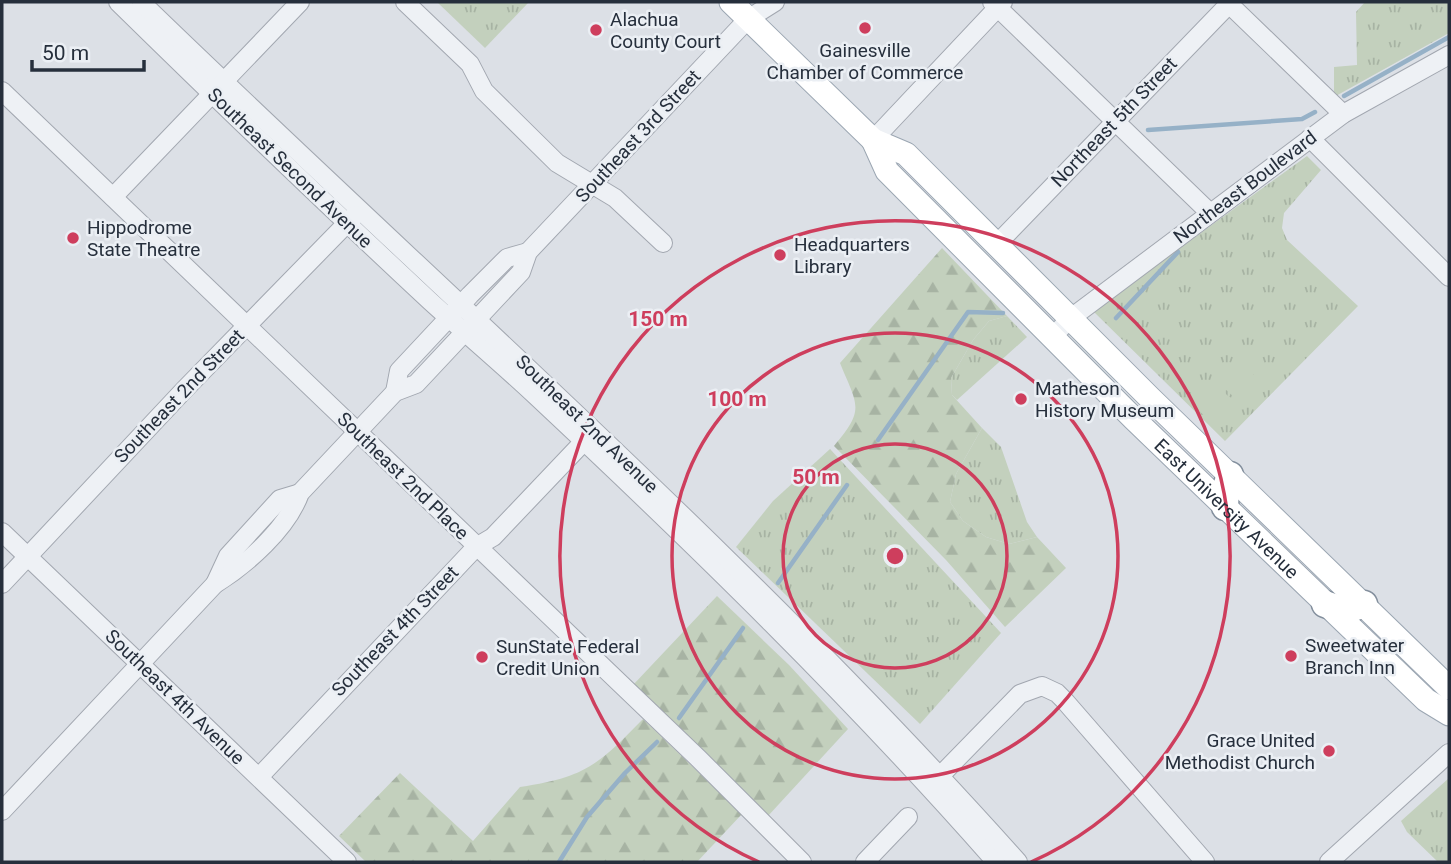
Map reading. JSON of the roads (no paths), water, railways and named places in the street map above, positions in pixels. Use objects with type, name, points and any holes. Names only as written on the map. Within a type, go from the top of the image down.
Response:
[{"type":"highway","points":[[1225,507],[1226,486],[1230,475]]},
{"type":"highway","points":[[1325,604],[1345,611],[1364,604]]},
{"type":"main road","name":"East University Avenue","points":[[731,2],[752,10],[873,140],[887,171],[1052,337],[1426,700],[1449,714]]},
{"type":"main road","name":"East University Avenue","points":[[873,140],[906,154],[1449,688]]},
{"type":"street","name":"Southeast Second Avenue","points":[[118,2],[217,88]]},
{"type":"street","name":"Southeast 2nd Avenue","points":[[141,2],[217,88],[540,389],[689,533],[797,648],[1018,862]]},
{"type":"street","points":[[113,197],[300,2]]},
{"type":"street","points":[[405,2],[470,64],[484,90],[558,163],[615,198],[663,243]]},
{"type":"street","name":"Southeast 3rd Street","points":[[2,811],[215,584],[228,556],[280,499],[300,493],[395,392],[416,384],[521,272],[528,252],[752,10],[775,2]]},
{"type":"street","points":[[1229,2],[1343,114]]},
{"type":"street","name":"Northeast 5th Street","points":[[997,244],[1229,2]]},
{"type":"street","points":[[873,140],[998,4],[1209,212]]},
{"type":"street","name":"Northeast Boulevard","points":[[1052,337],[1071,318],[1209,212],[1343,114],[1449,55]]},
{"type":"street","name":"Southeast 2nd Place","points":[[2,91],[698,758],[802,862]]},
{"type":"street","points":[[1310,138],[1449,277]]},
{"type":"street","name":"Southeast 2nd Street","points":[[2,584],[353,217]]},
{"type":"street","name":"Southeast 3rd Street","points":[[395,392],[399,372],[455,312],[507,258],[528,252]]},
{"type":"street","name":"Southeast 4th Street","points":[[259,777],[475,547],[493,537],[589,437]]},
{"type":"street","name":"Southeast 4th Avenue","points":[[2,532],[347,862]]},
{"type":"street","points":[[937,783],[1020,694],[1042,686],[1049,688],[1065,700],[1205,862]]},
{"type":"street","points":[[1329,862],[1449,753]]},
{"type":"street","name":"Southeast 2nd Avenue","points":[[937,783],[996,862]]},
{"type":"street","points":[[865,862],[908,817]]},
{"type":"waterway","points":[[1344,96],[1449,37]]},
{"type":"waterway","points":[[1148,130],[1302,119],[1315,112]]},
{"type":"waterway","points":[[1116,318],[1178,252]]},
{"type":"waterway","points":[[878,440],[968,312],[1003,313]]},
{"type":"waterway","points":[[778,583],[847,485]]},
{"type":"waterway","points":[[679,718],[743,628]]},
{"type":"waterway","points":[[559,862],[587,817],[625,773],[657,742]]},
{"type":"place","name":"Gainesville Chamber of Commerce","points":[[865,28]]},
{"type":"place","name":"Alachua County Court","points":[[596,30]]},
{"type":"place","name":"Hippodrome State Theatre","points":[[73,238]]},
{"type":"place","name":"Headquarters Library","points":[[780,255]]},
{"type":"place","name":"Matheson History Museum","points":[[1021,399]]},
{"type":"place","name":"Sweetwater Branch Inn","points":[[1291,656]]},
{"type":"place","name":"SunState Federal Credit Union","points":[[482,657]]},
{"type":"place","name":"Grace United Methodist Church","points":[[1329,751]]}]
